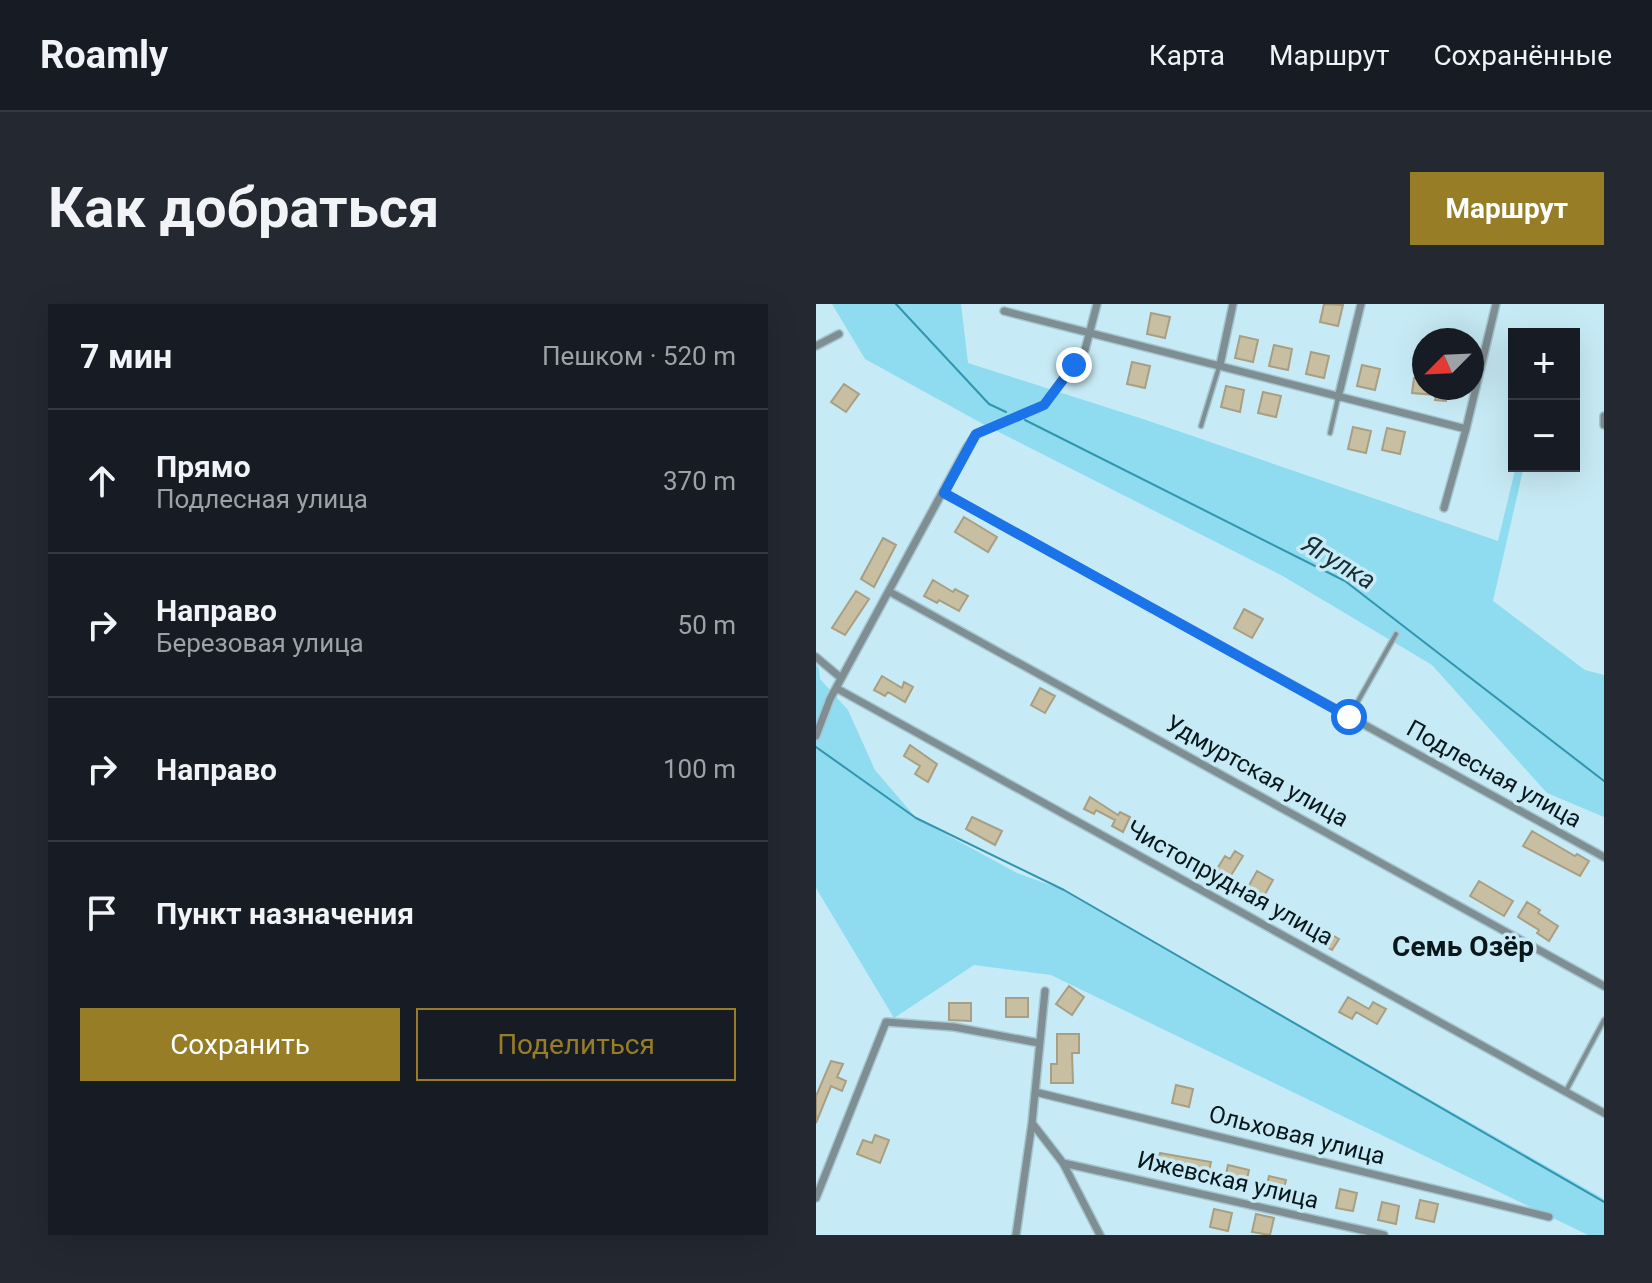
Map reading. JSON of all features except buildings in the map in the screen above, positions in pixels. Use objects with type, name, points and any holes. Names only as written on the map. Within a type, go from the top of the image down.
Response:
[{"type":"street","points":[[816,736],[841,678],[976,434],[1044,405],[1085,350],[1097,304]]},
{"type":"street","points":[[1220,365],[1233,304]]},
{"type":"street","points":[[1338,398],[1361,304]]},
{"type":"street","points":[[1444,508],[1496,304]]},
{"type":"street","points":[[1004,311],[1466,429]]},
{"type":"street","points":[[816,346],[839,334]]},
{"type":"street","points":[[1604,416],[1604,425]]},
{"type":"street","name":"Подлесная улица","points":[[944,493],[1604,857]]},
{"type":"street","name":"Удмуртская улица","points":[[890,592],[1604,986]]},
{"type":"street","points":[[816,657],[841,678]]},
{"type":"street","name":"Чистопрудная улица","points":[[836,688],[1604,1113]]},
{"type":"street","points":[[1016,1235],[1032,1123],[1045,991]]},
{"type":"street","points":[[816,1198],[886,1022],[954,1027],[1039,1043]]},
{"type":"street","name":"Ольховая улица","points":[[1035,1092],[1549,1217]]},
{"type":"street","points":[[1032,1123],[1063,1163],[1100,1235]]},
{"type":"street","name":"Ижевская улица","points":[[1063,1163],[1384,1235]]},
{"type":"lane","points":[[1201,426],[1220,365]]},
{"type":"lane","points":[[1330,433],[1338,398]]},
{"type":"lane","points":[[1349,717],[1396,634]]},
{"type":"lane","points":[[1566,1091],[1604,1020]]},
{"type":"shaded area","points":[[832,304],[961,304],[968,363],[1143,419],[1498,541],[1515,472],[1523,472],[1493,601],[1585,670],[1604,675],[1604,817],[1547,793],[1432,665],[1281,575],[983,424],[865,359]]},
{"type":"shaded area","points":[[816,664],[820,679],[848,710],[875,770],[916,818],[1017,873],[1064,890],[1604,1199],[1604,1235],[1588,1235],[1051,975],[974,965],[894,1018],[816,888]]},
{"type":"waterway","name":"Ягулка","points":[[896,304],[989,404],[1006,412]]},
{"type":"waterway","name":"Ягулка","points":[[1025,420],[1345,581],[1604,781]]},
{"type":"waterway","points":[[816,747],[916,818],[1064,890],[1604,1202]]},
{"type":"district","name":"Семь Озёр","points":[[1463,946]]},
{"type":"route","points":[[1074,365],[1044,405],[976,434],[944,493],[1349,717]]}]
